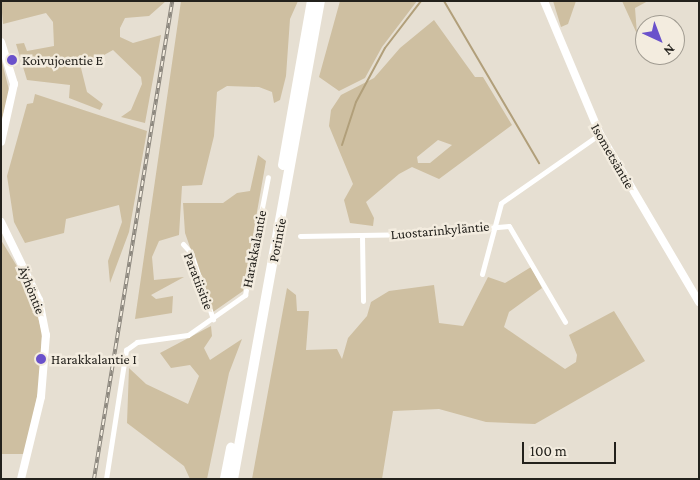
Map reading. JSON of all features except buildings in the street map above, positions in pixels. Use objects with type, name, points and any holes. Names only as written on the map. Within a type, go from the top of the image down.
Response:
[{"type":"highway","name":"Porintie","points":[[225,479],[312,1]]},
{"type":"highway","name":"Porintie","points":[[233,479],[320,1]]},
{"type":"highway","points":[[221,479],[235,429]]},
{"type":"main road","name":"Isometsäntie","points":[[544,1],[600,134],[699,302]]},
{"type":"main road","points":[[1,42],[13,73],[14,94],[1,142]]},
{"type":"main road","name":"Äyhöntie","points":[[1,222],[39,300],[46,334],[41,397],[21,479]]},
{"type":"street","name":"Luostarinkyläntie","points":[[300,236],[362,236],[497,225],[501,203],[514,190],[600,134]]},
{"type":"street","name":"Harakkalantie","points":[[106,479],[126,350],[138,342],[188,336],[245,295],[268,177]]},
{"type":"street","points":[[482,274],[497,225],[509,226],[518,235],[565,322]]},
{"type":"street","points":[[362,236],[363,301]]},
{"type":"street","name":"Paratiisitie","points":[[182,244],[191,253],[214,319]]},
{"type":"shaded area","points":[[1,1],[166,1],[149,16],[125,18],[120,28],[120,37],[133,43],[161,35],[145,123],[121,117],[131,110],[142,84],[141,77],[113,50],[81,68],[87,92],[103,104],[100,110],[69,98],[70,85],[27,80],[16,44],[24,43],[27,51],[54,46],[53,22],[46,13],[3,24]]},
{"type":"shaded area","points":[[181,1],[298,1],[290,19],[286,76],[280,100],[274,103],[272,92],[259,87],[227,86],[217,92],[214,136],[202,185],[182,186],[179,235],[159,241],[152,257],[154,280],[184,277],[151,295],[156,299],[173,296],[172,313],[135,319]]},
{"type":"shaded area","points":[[340,1],[417,1],[382,47],[365,78],[339,91],[319,77]]},
{"type":"shaded area","points":[[553,1],[576,1],[568,24],[561,27]]},
{"type":"shaded area","points":[[622,1],[648,1],[635,8],[635,30]]},
{"type":"shaded area","points":[[434,20],[475,77],[483,77],[512,125],[439,179],[412,167],[399,174],[366,202],[374,218],[373,226],[350,223],[344,200],[353,184],[329,126],[331,110],[341,95],[374,78],[400,48]],"holes":[[[438,140],[452,145],[430,163],[418,163],[417,157]]]},
{"type":"shaded area","points":[[1,58],[10,94],[1,122]]},
{"type":"shaded area","points":[[35,94],[147,131],[129,232],[110,283],[108,261],[122,222],[119,205],[66,219],[64,233],[25,243],[14,222],[7,176],[27,104],[33,103]]},
{"type":"shaded area","points":[[258,155],[266,161],[243,291],[213,312],[185,233],[183,203],[223,203],[237,193],[250,191]]},
{"type":"shaded area","points":[[1,240],[29,286],[42,332],[39,388],[25,454],[1,454]]},
{"type":"shaded area","points":[[531,267],[542,288],[509,312],[504,327],[565,369],[576,362],[577,355],[569,335],[614,311],[645,361],[535,424],[486,422],[439,409],[393,411],[382,479],[252,479],[287,288],[296,295],[297,311],[309,311],[306,350],[337,349],[342,359],[348,338],[367,316],[371,302],[389,291],[434,285],[439,323],[463,326],[488,277],[505,283]]},
{"type":"shaded area","points":[[211,326],[212,336],[204,348],[210,360],[242,339],[229,373],[207,479],[190,479],[184,466],[127,423],[129,368],[146,384],[188,404],[199,376],[190,365],[171,368],[160,353]]},
{"type":"waterway","points":[[342,145],[356,102],[385,48],[421,1]]},
{"type":"waterway","points":[[444,1],[539,163]]},
{"type":"railway","points":[[94,479],[172,1]]},
{"type":"place","name":"Koivujoentie E","points":[[12,60]]},
{"type":"place","name":"Harakkalantie I","points":[[41,359]]}]
